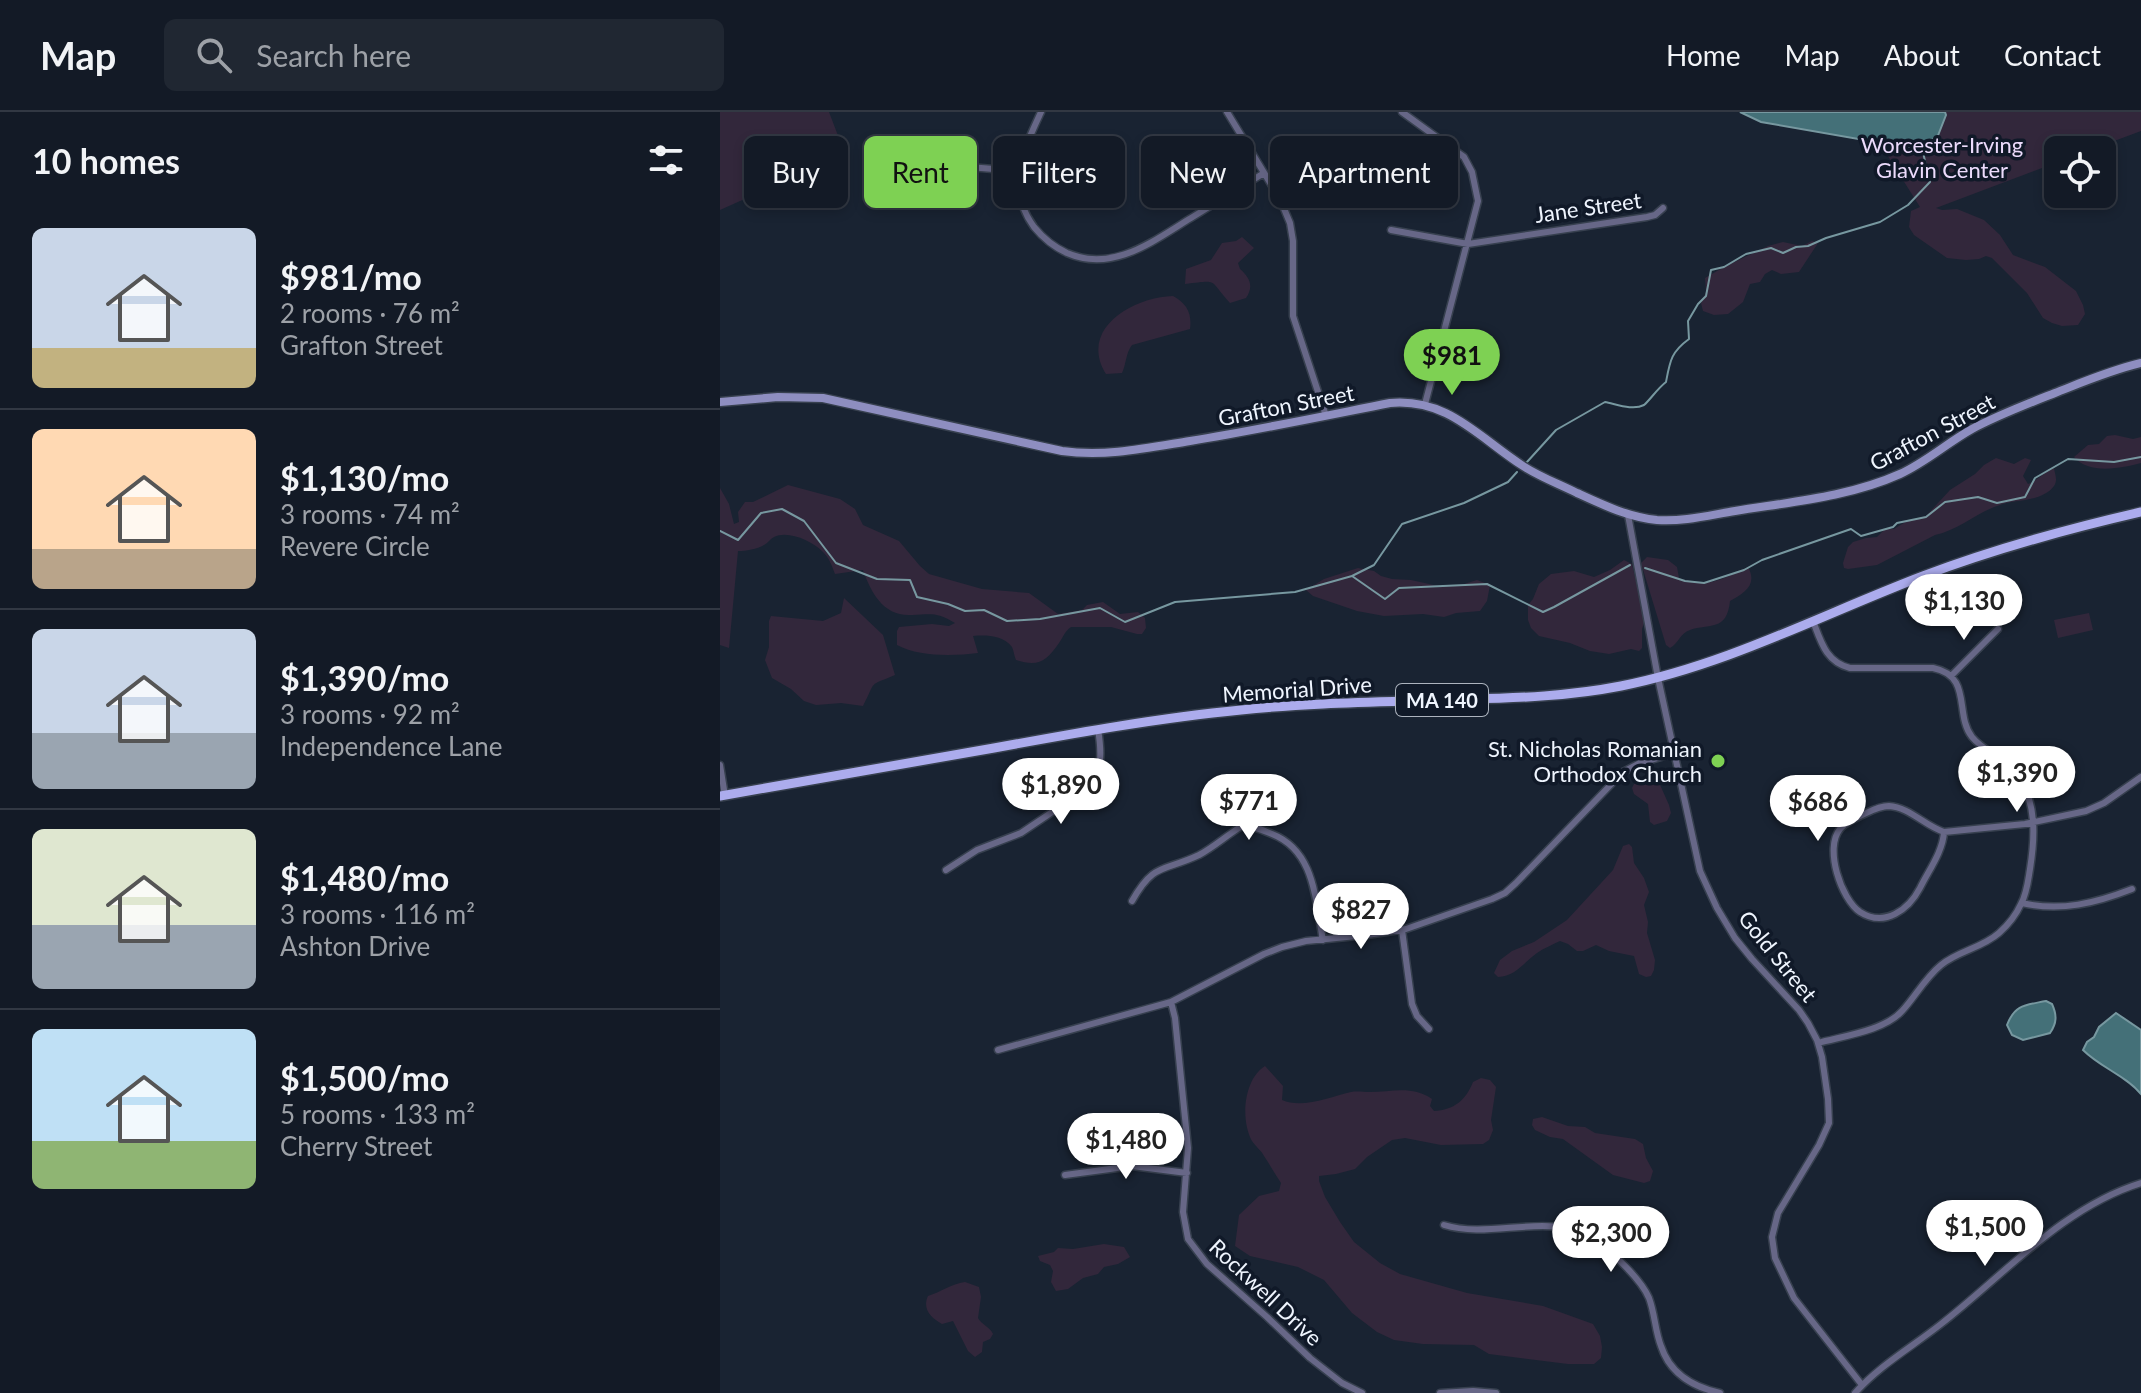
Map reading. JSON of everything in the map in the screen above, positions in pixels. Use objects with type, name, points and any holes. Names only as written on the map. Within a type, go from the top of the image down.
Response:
[{"type":"main road","name":"Memorial Drive","points":[[722,796],[1098,729],[1200,714],[1268,707],[1563,694],[1658,678],[1714,661],[1902,584],[1975,558],[2074,528],[2141,512]]},
{"type":"street","points":[[1030,136],[1041,112]]},
{"type":"street","points":[[1227,112],[1284,207],[1290,223],[1293,241],[1293,316],[1326,416]]},
{"type":"street","points":[[1402,112],[1464,157],[1472,172],[1478,201],[1425,404]]},
{"type":"street","points":[[1024,208],[1042,236],[1056,247],[1072,255],[1098,259],[1116,257],[1143,247],[1264,173]]},
{"type":"street","name":"Jane Street","points":[[1391,230],[1468,244],[1655,215],[1663,208]]},
{"type":"street","name":"Grafton Street","points":[[720,402],[823,398],[1062,451],[1092,454],[1239,433],[1390,403],[1425,404],[1447,412],[1540,476],[1628,515],[1663,520],[1800,500],[1870,485],[1910,469],[1987,422],[2090,379],[2141,363]]},
{"type":"street","name":"Gold Street","points":[[1628,515],[1658,678],[1704,883],[1735,938],[1799,1010],[1818,1043],[1829,1123],[1778,1213],[1773,1228],[1773,1246],[1779,1269],[1794,1298],[1862,1385]]},
{"type":"street","points":[[1813,621],[1827,655],[1843,666],[1933,668],[1951,676],[1960,692],[1970,735],[2017,772],[2027,793],[2034,823],[2033,851],[2022,903],[1998,934],[1939,967],[1897,1016],[1878,1027],[1818,1043]]},
{"type":"street","points":[[1951,676],[1998,629]]},
{"type":"street","points":[[946,870],[977,850],[1021,833],[1085,790],[1099,770],[1101,753],[1098,729]]},
{"type":"street","points":[[998,1050],[1171,1002],[1274,950],[1294,944],[1402,930],[1503,894],[1623,772],[1631,766],[1675,753]]},
{"type":"street","points":[[720,765],[722,796]]},
{"type":"street","points":[[1944,832],[1941,847],[1915,897],[1904,909],[1890,916],[1874,917],[1859,911],[1847,898],[1833,856],[1833,842],[1843,825],[1879,807],[1894,806],[1944,832],[2034,823],[2095,808],[2141,777]]},
{"type":"street","points":[[1132,901],[1152,872],[1200,854],[1242,826],[1249,826],[1286,839],[1302,856],[1314,891],[1323,940]]},
{"type":"street","points":[[2022,903],[2080,905],[2132,889]]},
{"type":"street","points":[[1402,930],[1412,1004],[1417,1016],[1429,1029]]},
{"type":"street","name":"Rockwell Drive","points":[[1171,1002],[1186,1125],[1187,1173],[1183,1212],[1193,1248],[1310,1358],[1342,1383],[1362,1393]]},
{"type":"street","points":[[1065,1175],[1132,1166],[1187,1173]]},
{"type":"street","points":[[1855,1393],[1891,1360],[1938,1326],[2039,1241],[2114,1193],[2141,1183]]},
{"type":"street","points":[[1444,1225],[1464,1229],[1560,1227],[1578,1231],[1595,1240],[1644,1288],[1669,1365],[1702,1391],[1720,1393]]},
{"type":"street","points":[[1440,1393],[1496,1393]]},
{"type":"green space","points":[[720,112],[829,112],[838,136],[744,136],[744,199],[720,210]]},
{"type":"green space","name":"Worcester-Irving Glavin Center","points":[[1860,112],[2141,112],[2141,131],[2116,140],[2116,136],[2044,136],[2044,167],[1936,208],[1957,209],[1984,220],[2000,235],[2013,255],[2045,267],[2076,291],[2085,314],[2078,325],[2062,326],[2043,318],[2027,293],[1992,258],[1947,258],[1914,235],[1909,227],[1911,211],[1920,207]]},
{"type":"green space","points":[[1242,237],[1254,248],[1238,263],[1250,282],[1246,298],[1230,303],[1212,283],[1185,284],[1186,269],[1211,260],[1222,243]]},
{"type":"green space","points":[[1812,241],[1818,243],[1799,272],[1781,274],[1772,270],[1765,274],[1760,282],[1750,284],[1743,302],[1728,314],[1714,315],[1703,311],[1701,303],[1706,292],[1705,278],[1768,246],[1783,242],[1802,246]]},
{"type":"green space","points":[[1173,296],[1188,310],[1190,329],[1132,345],[1122,373],[1106,374],[1099,358],[1099,343],[1104,330],[1114,318],[1142,302]]},
{"type":"green space","points":[[2107,436],[2133,439],[2141,437],[2141,463],[2097,468],[2080,463],[2074,457],[2088,445],[2099,444]]},
{"type":"green space","points":[[1996,458],[2014,464],[2025,458],[2031,460],[2023,476],[2028,484],[2054,468],[2055,484],[2043,495],[1992,508],[1877,565],[1844,568],[1848,547],[1853,542],[1877,537],[1885,529],[1894,529],[1907,521],[1926,516],[1950,490]]},
{"type":"green space","points":[[788,485],[840,499],[855,509],[863,525],[899,541],[929,574],[982,589],[1029,593],[1058,614],[1103,602],[1120,614],[1138,612],[1145,618],[1146,628],[1142,634],[1137,634],[1111,627],[1071,627],[1050,655],[1036,663],[1016,660],[1008,643],[989,636],[973,636],[978,653],[947,655],[915,652],[897,645],[899,627],[949,626],[955,623],[934,614],[902,615],[886,608],[870,587],[863,570],[835,574],[818,547],[800,538],[780,535],[758,548],[738,551],[729,648],[720,645],[720,488],[729,504],[734,524],[739,522],[738,512],[745,502],[753,502]]},
{"type":"green space","points":[[1647,557],[1668,560],[1677,567],[1679,578],[1698,583],[1715,581],[1748,567],[1750,584],[1730,601],[1721,622],[1687,631],[1670,648],[1666,645],[1641,563]]},
{"type":"green space","points":[[1624,560],[1632,564],[1645,620],[1639,651],[1631,649],[1609,654],[1590,651],[1539,636],[1531,628],[1528,605],[1539,584],[1551,574],[1574,571],[1594,577]]},
{"type":"green space","points":[[1358,568],[1392,579],[1438,586],[1461,585],[1477,580],[1490,585],[1487,601],[1480,611],[1444,617],[1423,614],[1384,616],[1357,611],[1313,596],[1306,590],[1324,579]]},
{"type":"green space","points":[[844,598],[883,635],[895,675],[874,685],[863,706],[841,703],[816,705],[804,701],[772,678],[765,660],[769,647],[769,621],[771,616],[823,621],[841,613]]},
{"type":"green space","points":[[2089,613],[2093,630],[2058,638],[2054,620]]},
{"type":"green space","points":[[1657,778],[1671,813],[1667,821],[1654,825],[1650,822],[1648,804],[1634,794],[1632,788],[1634,784]]},
{"type":"green space","points":[[1629,844],[1634,863],[1649,892],[1644,905],[1647,933],[1655,960],[1651,976],[1639,974],[1634,956],[1596,945],[1577,951],[1560,941],[1540,951],[1510,974],[1498,977],[1494,973],[1500,960],[1512,951],[1534,942],[1567,920],[1613,870],[1623,846]]},
{"type":"green space","points":[[1265,1066],[1283,1086],[1282,1100],[1298,1103],[1353,1092],[1402,1090],[1432,1099],[1430,1106],[1434,1111],[1448,1109],[1458,1103],[1473,1082],[1481,1078],[1490,1080],[1496,1087],[1491,1120],[1493,1130],[1489,1140],[1483,1144],[1441,1145],[1405,1138],[1392,1140],[1355,1169],[1319,1176],[1325,1197],[1354,1242],[1380,1263],[1400,1274],[1467,1293],[1543,1306],[1593,1324],[1600,1336],[1601,1358],[1594,1364],[1568,1364],[1489,1354],[1474,1345],[1394,1340],[1377,1332],[1352,1313],[1324,1280],[1298,1267],[1250,1256],[1235,1246],[1239,1215],[1259,1196],[1279,1191],[1281,1183],[1252,1141],[1246,1122],[1248,1090],[1252,1080]]},
{"type":"green space","points":[[1542,1117],[1568,1126],[1585,1127],[1595,1133],[1635,1139],[1643,1144],[1653,1171],[1650,1181],[1644,1183],[1613,1175],[1563,1139],[1535,1130],[1533,1119]]},
{"type":"green space","points":[[1104,1244],[1124,1247],[1130,1257],[1104,1267],[1098,1274],[1083,1278],[1068,1289],[1056,1291],[1051,1282],[1053,1271],[1050,1265],[1040,1261],[1038,1256],[1058,1248]]},
{"type":"green space","points":[[965,1282],[979,1287],[978,1318],[993,1334],[983,1342],[982,1352],[975,1357],[968,1351],[953,1321],[942,1324],[931,1316],[926,1305],[928,1296]]},
{"type":"shaded area","points":[[1740,112],[1945,112],[1946,115],[1937,138],[1910,148],[1761,122]]},
{"type":"shaded area","points":[[2046,1001],[2052,1004],[2055,1015],[2050,1033],[2023,1040],[2012,1035],[2007,1025],[2014,1013],[2022,1007]]},
{"type":"shaded area","points":[[2116,1013],[2141,1030],[2141,1094],[2083,1050],[2099,1027]]},
{"type":"waterway","points":[[1527,462],[1556,430],[1605,402],[1630,407],[1640,407],[1646,403],[1666,382],[1672,358],[1689,339],[1688,321],[1706,296],[1711,270],[1724,267],[1746,254],[1771,248],[1783,253],[1808,246],[1880,222],[1908,205],[1930,182],[1921,144]]},
{"type":"waterway","points":[[1645,568],[1685,581],[1704,583],[1851,529],[1861,536],[1926,517],[1945,502],[1978,497],[1997,503],[2025,497],[2035,478],[2068,459],[2114,462],[2141,457]]},
{"type":"waterway","points":[[1352,576],[1374,565],[1402,524],[1464,503],[1508,482],[1517,472]]},
{"type":"waterway","points":[[720,531],[738,540],[761,513],[782,509],[804,521],[836,563],[877,579],[910,580],[917,597],[965,611],[984,610],[1007,621],[1040,619],[1100,608],[1125,622],[1175,602],[1295,592],[1352,576],[1385,599],[1399,588],[1487,584],[1543,612],[1630,565]]},
{"type":"place","name":"St. Nicholas Romanian Orthodox Church","points":[[1718,761]]}]
